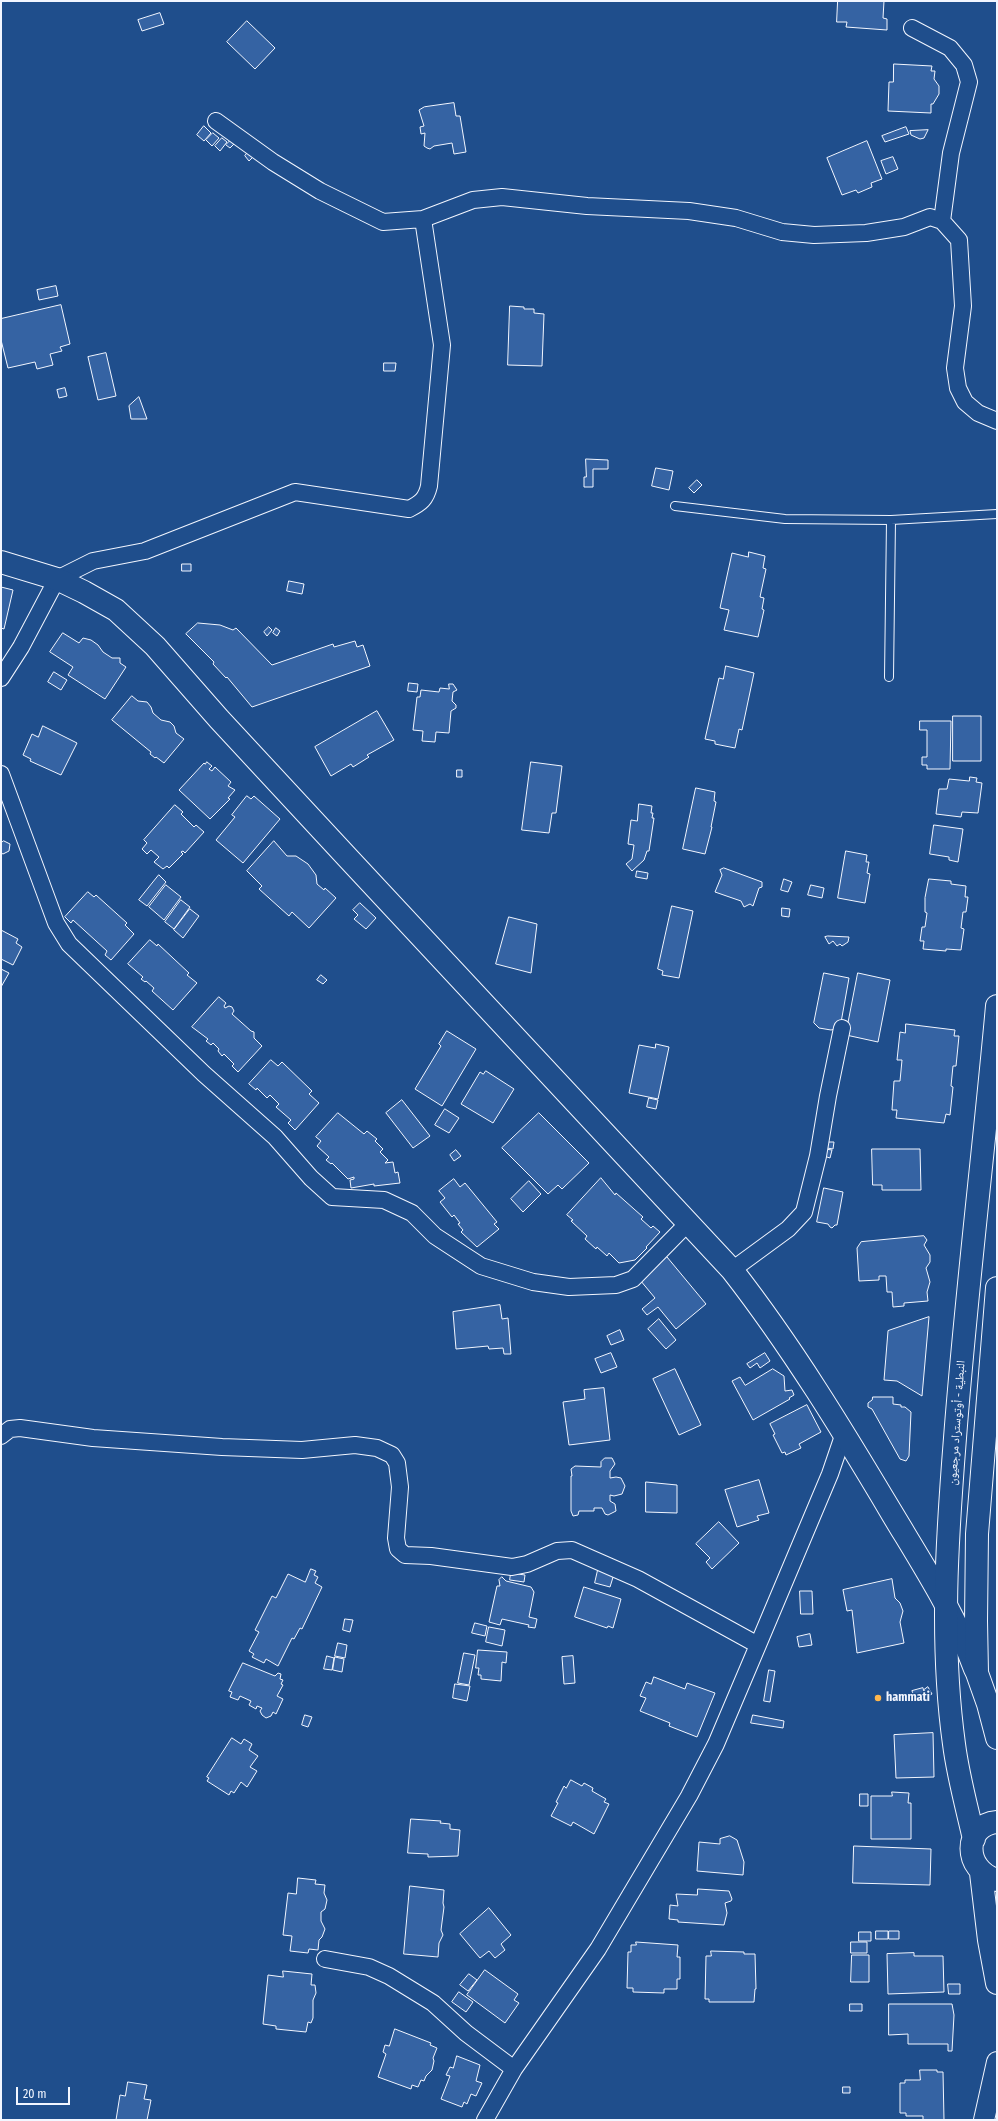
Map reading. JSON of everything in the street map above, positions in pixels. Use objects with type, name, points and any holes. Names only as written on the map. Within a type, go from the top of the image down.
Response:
[{"type":"main road","points":[[1,562],[58,579],[116,610],[155,646],[219,719],[341,852],[689,1222],[732,1270],[762,1308],[844,1433],[946,1604],[966,1643],[988,1704],[997,1738]]},
{"type":"main road","name":"النبطية - أوتوستراد مرجعيون","points":[[989,1876],[972,1857],[974,1839],[954,1745],[946,1663],[946,1604],[952,1472],[962,1344],[997,1006]]},
{"type":"main road","points":[[977,1673],[977,1534],[997,1288]]},
{"type":"main road","points":[[974,1839],[978,1831],[986,1825],[997,1822]]},
{"type":"main road","points":[[989,1876],[989,1940],[997,1983]]},
{"type":"street","points":[[912,28],[950,48],[964,65],[969,82],[951,153],[942,221]]},
{"type":"street","points":[[216,121],[273,162],[320,191],[383,222],[423,219],[472,200],[502,197],[587,206],[689,211],[736,218],[782,232],[814,235],[866,233],[904,227],[930,217],[942,221],[959,240],[963,306],[955,368],[958,388],[965,402],[978,412],[997,421]]},
{"type":"street","points":[[1,678],[21,647],[58,579],[92,561],[145,551],[295,492],[409,509],[422,502],[427,495],[429,486],[442,345],[423,219]]},
{"type":"street","points":[[1,774],[56,923],[69,944],[204,1074],[275,1137],[311,1178],[332,1196],[384,1200],[412,1213],[435,1236],[481,1266],[533,1282],[569,1287],[616,1285],[633,1279],[689,1222]]},
{"type":"street","points":[[732,1270],[788,1229],[804,1212],[818,1156],[828,1096],[842,1028]]},
{"type":"street","points":[[1,1436],[10,1429],[20,1428],[93,1438],[263,1449],[302,1450],[355,1445],[371,1447],[392,1456],[397,1463],[400,1487],[396,1538],[398,1549],[405,1555],[431,1556],[512,1567],[527,1564],[557,1550],[572,1550],[638,1579],[758,1645]]},
{"type":"street","points":[[485,2120],[514,2069],[598,1949],[666,1838],[716,1744],[830,1474],[844,1433]]},
{"type":"street","points":[[325,1959],[369,1967],[389,1976],[433,2003],[466,2033],[514,2069]]},
{"type":"street","points":[[984,2120],[997,2062]]},
{"type":"lane","points":[[675,506],[785,520],[891,520],[997,514]]},
{"type":"lane","points":[[889,677],[891,520]]},
{"type":"building","points":[[838,1],[884,1],[883,18],[887,19],[887,30],[846,27],[847,22],[837,22]]},
{"type":"building","points":[[160,13],[164,24],[142,31],[138,20]]},
{"type":"building","points":[[247,21],[275,48],[255,69],[227,42]]},
{"type":"building","points":[[894,64],[932,66],[931,71],[935,71],[934,79],[939,86],[939,94],[933,104],[931,104],[931,113],[888,111],[889,82],[893,82]]},
{"type":"building","points":[[454,103],[456,116],[460,116],[466,152],[454,154],[452,143],[434,146],[430,149],[427,148],[424,146],[425,133],[421,134],[420,127],[424,126],[419,110],[424,107]]},
{"type":"building","points":[[204,126],[211,133],[204,141],[197,135]]},
{"type":"building","points":[[906,127],[909,134],[885,142],[882,136]]},
{"type":"building","points":[[928,130],[924,138],[920,139],[911,135],[910,131]]},
{"type":"building","points":[[213,133],[219,138],[212,146],[206,140]]},
{"type":"building","points":[[222,138],[227,142],[220,151],[215,146]]},
{"type":"building","points":[[230,141],[234,144],[230,148],[226,145]]},
{"type":"building","points":[[867,141],[882,179],[871,183],[872,187],[858,193],[856,190],[842,195],[827,158]]},
{"type":"building","points":[[248,152],[253,157],[249,161],[245,156]]},
{"type":"building","points":[[893,157],[898,169],[886,174],[881,161]]},
{"type":"building","points":[[56,286],[58,296],[39,300],[37,290]]},
{"type":"building","points":[[61,305],[70,344],[60,347],[62,351],[50,354],[53,365],[37,369],[35,362],[8,368],[1,340],[1,319]]},
{"type":"building","points":[[510,306],[524,307],[524,309],[534,309],[534,313],[544,314],[542,366],[508,365]]},
{"type":"building","points":[[106,353],[116,396],[98,400],[88,357]]},
{"type":"building","points":[[384,363],[396,363],[395,371],[384,371]]},
{"type":"building","points":[[65,388],[67,396],[59,398],[57,390]]},
{"type":"building","points":[[139,397],[147,419],[131,419],[129,406]]},
{"type":"building","points":[[586,459],[608,460],[608,469],[593,469],[593,487],[584,487],[584,477],[586,477]]},
{"type":"building","points":[[656,468],[673,471],[669,490],[652,486]]},
{"type":"building","points":[[697,480],[702,485],[694,493],[689,488]]},
{"type":"building","points":[[749,552],[765,556],[763,568],[766,569],[760,597],[764,598],[762,609],[764,610],[758,637],[724,630],[729,610],[720,608],[732,553],[748,557]]},
{"type":"building","points":[[182,564],[191,564],[191,571],[182,571]]},
{"type":"building","points":[[289,581],[304,584],[302,594],[287,591]]},
{"type":"building","points":[[1,587],[13,590],[4,629],[1,628]]},
{"type":"building","points":[[198,623],[220,625],[233,630],[236,628],[272,665],[333,644],[334,647],[355,641],[357,647],[363,645],[370,666],[252,707],[227,677],[226,678],[213,664],[214,662],[186,634]]},
{"type":"building","points":[[269,627],[272,630],[267,636],[264,632]]},
{"type":"building","points":[[276,628],[280,631],[277,636],[273,633]]},
{"type":"building","points":[[63,633],[79,643],[83,638],[91,640],[98,645],[103,652],[112,658],[120,658],[120,663],[126,667],[105,699],[68,675],[73,667],[50,652]]},
{"type":"building","points":[[726,666],[754,673],[742,730],[739,729],[735,748],[715,744],[715,741],[705,739],[719,678],[723,679]]},
{"type":"building","points":[[54,672],[67,680],[61,690],[48,682]]},
{"type":"building","points":[[409,683],[418,684],[417,692],[408,691]]},
{"type":"building","points":[[449,684],[453,684],[457,690],[453,692],[452,701],[456,705],[456,708],[451,711],[449,733],[436,732],[435,742],[422,741],[423,731],[413,730],[417,697],[420,697],[421,690],[439,692],[440,688],[449,689]]},
{"type":"building","points":[[132,696],[138,701],[147,702],[153,713],[161,720],[170,722],[174,726],[176,733],[184,739],[164,763],[150,754],[151,752],[112,720]]},
{"type":"building","points":[[377,711],[394,740],[367,755],[369,757],[353,767],[351,764],[331,776],[315,747]]},
{"type":"building","points":[[953,716],[981,716],[981,761],[953,761]]},
{"type":"building","points":[[920,721],[951,721],[950,769],[927,769],[927,765],[922,765],[922,757],[927,757],[927,730],[920,730]]},
{"type":"building","points":[[43,726],[77,743],[61,775],[30,761],[31,759],[23,755],[32,734],[38,737]]},
{"type":"building","points":[[207,762],[212,766],[209,769],[212,771],[215,767],[231,782],[228,786],[235,790],[228,798],[230,799],[210,819],[179,790],[204,763],[205,764]]},
{"type":"building","points":[[531,762],[562,766],[556,813],[552,813],[549,833],[522,830]]},
{"type":"building","points":[[457,770],[462,770],[462,777],[457,777]]},
{"type":"building","points":[[970,777],[977,778],[976,782],[982,783],[978,813],[962,812],[961,817],[936,814],[939,789],[947,789],[949,779],[969,781]]},
{"type":"building","points":[[696,788],[715,792],[714,801],[716,802],[712,827],[705,854],[683,849]]},
{"type":"building","points":[[247,796],[251,799],[254,796],[280,819],[243,863],[216,840],[235,817],[232,815]]},
{"type":"building","points":[[639,804],[652,806],[651,813],[653,813],[652,818],[654,818],[649,851],[647,851],[644,860],[632,871],[626,864],[632,859],[634,845],[628,844],[631,820],[637,821]]},
{"type":"building","points":[[175,805],[183,812],[181,814],[194,827],[196,825],[204,832],[185,853],[183,851],[181,852],[183,854],[169,868],[167,866],[163,869],[154,862],[159,857],[151,850],[147,854],[142,849],[147,843],[144,840]]},
{"type":"building","points":[[934,825],[963,829],[958,862],[949,860],[949,857],[930,854]]},
{"type":"building","points":[[4,841],[10,844],[9,851],[3,854],[1,853],[1,843]]},
{"type":"building","points":[[274,841],[287,856],[296,856],[308,864],[316,875],[317,884],[324,890],[325,888],[336,898],[309,928],[292,912],[289,916],[259,889],[262,886],[247,871]]},
{"type":"building","points":[[846,851],[867,855],[866,862],[869,862],[867,873],[870,874],[865,903],[838,898]]},
{"type":"building","points":[[724,868],[762,882],[762,887],[759,888],[753,906],[750,904],[744,907],[741,901],[715,892],[722,875],[720,870]]},
{"type":"building","points":[[637,871],[648,873],[647,879],[636,877]]},
{"type":"building","points":[[159,875],[166,882],[147,906],[139,900]]},
{"type":"building","points":[[784,879],[792,882],[788,892],[781,890]]},
{"type":"building","points":[[929,879],[951,881],[951,884],[966,886],[965,897],[968,897],[966,912],[963,912],[961,928],[964,929],[961,950],[946,949],[946,951],[923,949],[924,941],[920,941],[922,927],[925,927],[927,913],[925,912],[925,898]]},
{"type":"building","points":[[166,885],[181,897],[164,920],[149,907]]},
{"type":"building","points":[[811,885],[824,888],[822,898],[808,895]]},
{"type":"building","points":[[88,892],[94,897],[96,895],[127,923],[125,925],[134,934],[111,960],[105,955],[107,951],[73,920],[71,923],[65,917]]},
{"type":"building","points":[[181,900],[190,907],[174,929],[165,922]]},
{"type":"building","points":[[360,903],[376,918],[366,929],[354,919],[358,915],[353,910]]},
{"type":"building","points":[[672,906],[693,911],[679,978],[662,975],[663,971],[658,969]]},
{"type":"building","points":[[782,908],[790,909],[789,917],[782,916]]},
{"type":"building","points":[[190,909],[199,916],[183,938],[174,930]]},
{"type":"building","points":[[509,917],[537,924],[531,973],[496,964]]},
{"type":"building","points":[[1,930],[18,939],[16,943],[22,947],[13,965],[1,959]]},
{"type":"building","points":[[825,937],[849,937],[848,942],[842,946],[840,944],[837,946],[833,941],[829,944]]},
{"type":"building","points":[[150,940],[157,946],[158,944],[189,973],[187,975],[197,983],[173,1010],[152,991],[154,988],[146,981],[145,982],[141,979],[143,977],[128,964]]},
{"type":"building","points":[[1,969],[9,973],[1,987]]},
{"type":"building","points":[[824,973],[849,978],[840,1028],[831,1030],[819,1028],[814,1023]]},
{"type":"building","points":[[858,973],[890,980],[878,1042],[846,1035]]},
{"type":"building","points":[[321,975],[327,980],[323,984],[317,980]]},
{"type":"building","points":[[219,997],[226,1003],[224,1006],[225,1008],[229,1006],[232,1007],[234,1011],[232,1014],[254,1032],[254,1038],[262,1046],[238,1072],[232,1066],[234,1064],[224,1054],[222,1056],[218,1051],[219,1049],[213,1043],[211,1045],[206,1041],[208,1039],[192,1027]]},
{"type":"building","points":[[906,1024],[955,1030],[954,1036],[959,1036],[956,1066],[953,1066],[951,1086],[953,1087],[950,1115],[946,1114],[944,1123],[896,1118],[897,1110],[892,1110],[894,1081],[900,1081],[902,1060],[897,1060],[900,1032],[905,1033]]},
{"type":"building","points":[[447,1031],[476,1049],[442,1106],[415,1089],[441,1046],[439,1044]]},
{"type":"building","points":[[656,1044],[669,1047],[658,1099],[629,1093],[639,1045],[655,1048]]},
{"type":"building","points":[[271,1060],[278,1066],[282,1062],[312,1091],[309,1094],[319,1103],[295,1130],[288,1123],[291,1120],[276,1107],[279,1104],[270,1095],[267,1098],[257,1088],[256,1090],[249,1084]]},
{"type":"building","points":[[486,1071],[514,1089],[493,1123],[461,1104],[480,1072],[483,1074]]},
{"type":"building","points":[[649,1098],[658,1100],[656,1109],[647,1107]]},
{"type":"building","points":[[402,1100],[430,1136],[413,1148],[386,1113]]},
{"type":"building","points":[[445,1109],[459,1118],[449,1133],[435,1125]]},
{"type":"building","points":[[338,1113],[364,1134],[367,1131],[377,1139],[375,1141],[383,1149],[380,1152],[388,1160],[385,1163],[393,1162],[395,1173],[398,1172],[400,1183],[374,1186],[374,1184],[351,1188],[350,1180],[354,1179],[354,1177],[348,1179],[332,1163],[331,1164],[326,1160],[329,1157],[317,1146],[321,1141],[316,1137]]},
{"type":"building","points":[[539,1113],[589,1163],[562,1189],[558,1185],[548,1194],[502,1148]]},
{"type":"building","points":[[828,1142],[834,1142],[833,1149],[827,1148]]},
{"type":"building","points":[[825,1149],[832,1150],[830,1158],[824,1156]]},
{"type":"building","points":[[872,1149],[920,1149],[921,1190],[882,1190],[882,1185],[873,1185]]},
{"type":"building","points":[[456,1150],[461,1156],[454,1161],[450,1155]]},
{"type":"building","points":[[601,1178],[615,1195],[616,1193],[643,1217],[641,1219],[651,1228],[653,1226],[660,1232],[635,1260],[619,1263],[609,1253],[607,1256],[597,1247],[596,1249],[585,1239],[587,1236],[571,1221],[573,1220],[567,1215]]},
{"type":"building","points":[[454,1179],[460,1187],[465,1183],[497,1222],[494,1224],[499,1229],[477,1247],[461,1232],[463,1230],[458,1224],[460,1223],[454,1215],[452,1217],[440,1202],[445,1198],[439,1191]]},
{"type":"building","points":[[529,1181],[541,1194],[523,1212],[511,1199]]},
{"type":"building","points":[[824,1188],[843,1192],[837,1225],[832,1228],[828,1224],[817,1222]]},
{"type":"building","points":[[924,1236],[927,1240],[924,1245],[930,1255],[930,1262],[926,1268],[930,1282],[927,1292],[928,1301],[904,1303],[904,1306],[893,1307],[892,1292],[887,1292],[886,1276],[879,1276],[879,1280],[859,1281],[857,1248],[861,1242]]},
{"type":"building","points":[[667,1257],[706,1304],[676,1329],[658,1307],[647,1315],[642,1309],[655,1298],[640,1280]]},
{"type":"building","points":[[500,1305],[502,1319],[508,1318],[511,1354],[504,1354],[503,1348],[489,1349],[488,1346],[456,1349],[453,1312]]},
{"type":"building","points":[[929,1317],[922,1396],[897,1381],[884,1380],[888,1331]]},
{"type":"building","points":[[659,1319],[676,1340],[666,1349],[648,1329]]},
{"type":"building","points":[[620,1330],[624,1340],[611,1345],[607,1336]]},
{"type":"building","points":[[611,1353],[617,1367],[601,1373],[595,1359]]},
{"type":"building","points":[[765,1353],[770,1361],[760,1368],[757,1363],[750,1368],[747,1364]]},
{"type":"building","points":[[675,1369],[701,1425],[679,1435],[653,1379]]},
{"type":"building","points":[[773,1369],[784,1376],[785,1391],[792,1390],[794,1395],[789,1398],[790,1399],[753,1420],[732,1381],[740,1377],[745,1385]]},
{"type":"building","points":[[604,1388],[610,1440],[569,1445],[563,1402],[585,1399],[584,1390]]},
{"type":"building","points":[[873,1397],[893,1397],[893,1404],[901,1405],[901,1407],[905,1407],[911,1412],[909,1456],[906,1461],[900,1459],[872,1409],[868,1407],[868,1403]]},
{"type":"building","points":[[807,1405],[821,1432],[799,1444],[801,1448],[786,1455],[785,1452],[782,1453],[773,1435],[775,1434],[770,1424]]},
{"type":"building","points":[[605,1458],[612,1458],[615,1464],[610,1471],[610,1478],[621,1478],[625,1486],[622,1494],[614,1496],[610,1495],[610,1501],[615,1504],[616,1511],[608,1515],[605,1514],[602,1508],[594,1508],[594,1511],[579,1511],[578,1515],[573,1516],[571,1511],[571,1469],[575,1466],[601,1467],[601,1462]]},
{"type":"building","points":[[759,1480],[769,1513],[757,1516],[759,1520],[737,1527],[725,1490]]},
{"type":"building","points":[[646,1482],[677,1485],[677,1513],[646,1512]]},
{"type":"building","points":[[719,1522],[739,1543],[712,1569],[706,1562],[710,1558],[696,1544]]},
{"type":"building","points":[[311,1569],[316,1571],[314,1575],[318,1577],[315,1583],[322,1587],[302,1629],[300,1628],[294,1639],[292,1638],[278,1666],[266,1659],[264,1663],[252,1657],[254,1654],[249,1651],[259,1632],[255,1630],[272,1596],[276,1598],[288,1574],[305,1582]]},
{"type":"building","points":[[598,1570],[614,1574],[610,1587],[595,1583]]},
{"type":"building","points":[[511,1573],[525,1575],[524,1582],[510,1580]]},
{"type":"building","points":[[502,1577],[506,1581],[531,1587],[534,1592],[529,1617],[537,1619],[535,1628],[528,1627],[529,1625],[502,1619],[500,1625],[489,1622],[497,1586],[500,1586],[499,1580]]},
{"type":"building","points":[[892,1579],[895,1598],[900,1603],[903,1611],[900,1622],[904,1643],[857,1653],[852,1610],[847,1611],[843,1590]]},
{"type":"building","points":[[584,1587],[621,1599],[613,1628],[608,1626],[607,1628],[575,1617]]},
{"type":"building","points":[[800,1591],[812,1591],[813,1614],[801,1614]]},
{"type":"building","points":[[345,1619],[353,1620],[350,1632],[343,1630]]},
{"type":"building","points":[[475,1623],[487,1626],[485,1636],[472,1633]]},
{"type":"building","points":[[489,1627],[505,1630],[502,1646],[486,1642]]},
{"type":"building","points":[[810,1634],[812,1645],[799,1647],[797,1637]]},
{"type":"building","points":[[338,1643],[347,1645],[345,1658],[335,1656]]},
{"type":"building","points":[[478,1650],[507,1652],[506,1663],[502,1662],[501,1681],[481,1679],[481,1675],[478,1675],[479,1668],[476,1668]]},
{"type":"building","points":[[464,1653],[475,1655],[469,1685],[458,1683]]},
{"type":"building","points":[[327,1656],[334,1658],[332,1670],[324,1669]]},
{"type":"building","points":[[573,1656],[575,1683],[564,1684],[562,1657]]},
{"type":"building","points":[[335,1657],[344,1659],[342,1672],[333,1670]]},
{"type":"building","points":[[243,1663],[275,1676],[278,1673],[281,1674],[280,1679],[283,1680],[281,1684],[283,1685],[277,1696],[283,1699],[276,1714],[273,1712],[271,1716],[266,1718],[260,1711],[262,1708],[257,1706],[256,1709],[249,1705],[251,1701],[240,1696],[238,1700],[230,1697],[232,1692],[229,1691]]},
{"type":"building","points":[[769,1670],[775,1671],[770,1702],[764,1701]]},
{"type":"building","points":[[654,1677],[685,1689],[687,1683],[715,1693],[697,1737],[669,1726],[670,1723],[640,1711],[646,1698],[640,1696],[646,1682],[651,1684]]},
{"type":"building","points":[[455,1684],[470,1686],[467,1701],[453,1698]]},
{"type":"building","points":[[928,1687],[932,1694],[928,1696],[924,1690]]},
{"type":"building","points":[[923,1688],[925,1696],[915,1699],[912,1691]]},
{"type":"building","points":[[305,1715],[312,1717],[308,1727],[302,1725]]},
{"type":"building","points":[[753,1715],[784,1721],[783,1728],[751,1723]]},
{"type":"building","points":[[933,1733],[934,1777],[896,1778],[894,1735]]},
{"type":"building","points":[[232,1738],[241,1744],[244,1739],[252,1744],[249,1750],[258,1756],[250,1767],[257,1771],[247,1787],[241,1782],[234,1793],[231,1791],[229,1795],[207,1781],[209,1778],[207,1777]]},
{"type":"building","points":[[571,1780],[582,1786],[584,1783],[593,1788],[592,1791],[606,1799],[604,1802],[609,1804],[594,1834],[573,1822],[571,1826],[551,1816],[558,1803],[556,1802],[564,1786],[566,1788]]},
{"type":"building","points":[[892,1792],[909,1793],[908,1803],[911,1803],[911,1839],[871,1839],[871,1796],[892,1796]]},
{"type":"building","points":[[860,1794],[868,1794],[868,1806],[860,1806]]},
{"type":"building","points":[[411,1819],[441,1821],[440,1823],[450,1824],[450,1829],[460,1830],[458,1856],[428,1857],[428,1854],[408,1853]]},
{"type":"building","points":[[730,1836],[737,1840],[744,1862],[743,1875],[697,1871],[699,1842],[720,1844],[720,1839]]},
{"type":"building","points":[[854,1846],[931,1849],[930,1885],[853,1883]]},
{"type":"building","points":[[298,1878],[316,1880],[315,1884],[325,1885],[324,1893],[327,1900],[325,1909],[321,1912],[321,1921],[325,1929],[319,1940],[318,1950],[309,1949],[308,1953],[290,1951],[292,1936],[283,1935],[288,1893],[296,1894]]},
{"type":"building","points":[[410,1886],[444,1890],[444,1907],[441,1930],[443,1935],[439,1943],[438,1957],[404,1954]]},
{"type":"building","points":[[698,1889],[729,1891],[732,1899],[731,1901],[725,1903],[727,1913],[724,1925],[678,1922],[678,1920],[669,1919],[670,1905],[678,1906],[676,1894],[697,1895]]},
{"type":"building","points":[[489,1908],[511,1935],[501,1944],[505,1950],[495,1958],[489,1951],[480,1958],[460,1934]]},
{"type":"building","points":[[876,1931],[888,1931],[888,1939],[876,1939]]},
{"type":"building","points":[[889,1931],[899,1931],[899,1939],[889,1939]]},
{"type":"building","points":[[859,1932],[871,1932],[871,1941],[859,1941]]},
{"type":"building","points":[[636,1942],[678,1945],[677,1957],[680,1957],[680,1979],[677,1979],[677,1989],[664,1989],[664,1993],[633,1992],[633,1988],[627,1988],[628,1952],[631,1952],[631,1945],[636,1945]]},
{"type":"building","points":[[851,1942],[867,1942],[867,1953],[851,1953]]},
{"type":"building","points":[[711,1951],[744,1952],[744,1954],[755,1954],[756,1989],[754,2002],[709,2002],[709,1999],[705,1999],[706,1956],[711,1956]]},
{"type":"building","points":[[914,1953],[914,1956],[943,1956],[944,1992],[888,1994],[887,1954]]},
{"type":"building","points":[[852,1955],[869,1955],[869,1982],[851,1982]]},
{"type":"building","points":[[485,1970],[518,1994],[514,2000],[519,2003],[505,2023],[467,1995]]},
{"type":"building","points":[[283,1971],[312,1974],[311,1985],[315,1985],[316,1993],[313,2000],[313,2018],[311,2023],[308,2022],[306,2032],[276,2029],[276,2026],[263,2024],[268,1975],[283,1977]]},
{"type":"building","points":[[469,1974],[477,1980],[468,1991],[460,1985]]},
{"type":"building","points":[[948,1984],[960,1984],[960,1994],[949,1994]]},
{"type":"building","points":[[459,1992],[473,2002],[466,2012],[452,2002]]},
{"type":"building","points":[[850,2004],[862,2004],[862,2011],[850,2011]]},
{"type":"building","points":[[889,2004],[952,2004],[954,2015],[952,2051],[948,2051],[948,2044],[908,2044],[908,2034],[889,2035]]},
{"type":"building","points":[[395,2029],[431,2043],[430,2045],[437,2048],[433,2058],[434,2061],[432,2070],[426,2076],[424,2081],[421,2080],[418,2087],[412,2085],[411,2089],[378,2077],[386,2054],[383,2052],[385,2045],[389,2046]]},
{"type":"building","points":[[457,2056],[480,2065],[476,2081],[482,2083],[476,2096],[471,2094],[467,2104],[464,2102],[462,2107],[441,2099],[450,2076],[446,2075],[450,2067],[453,2068]]},
{"type":"building","points":[[920,2070],[937,2070],[937,2072],[943,2072],[944,2120],[923,2120],[923,2116],[906,2116],[906,2113],[900,2113],[900,2083],[905,2083],[905,2080],[920,2080]]},
{"type":"building","points":[[128,2082],[147,2085],[144,2099],[151,2100],[147,2120],[116,2120],[120,2095],[125,2096]]},
{"type":"building","points":[[843,2087],[850,2087],[850,2093],[843,2093]]},
{"type":"place","name":"hammati","points":[[878,1698]]}]
